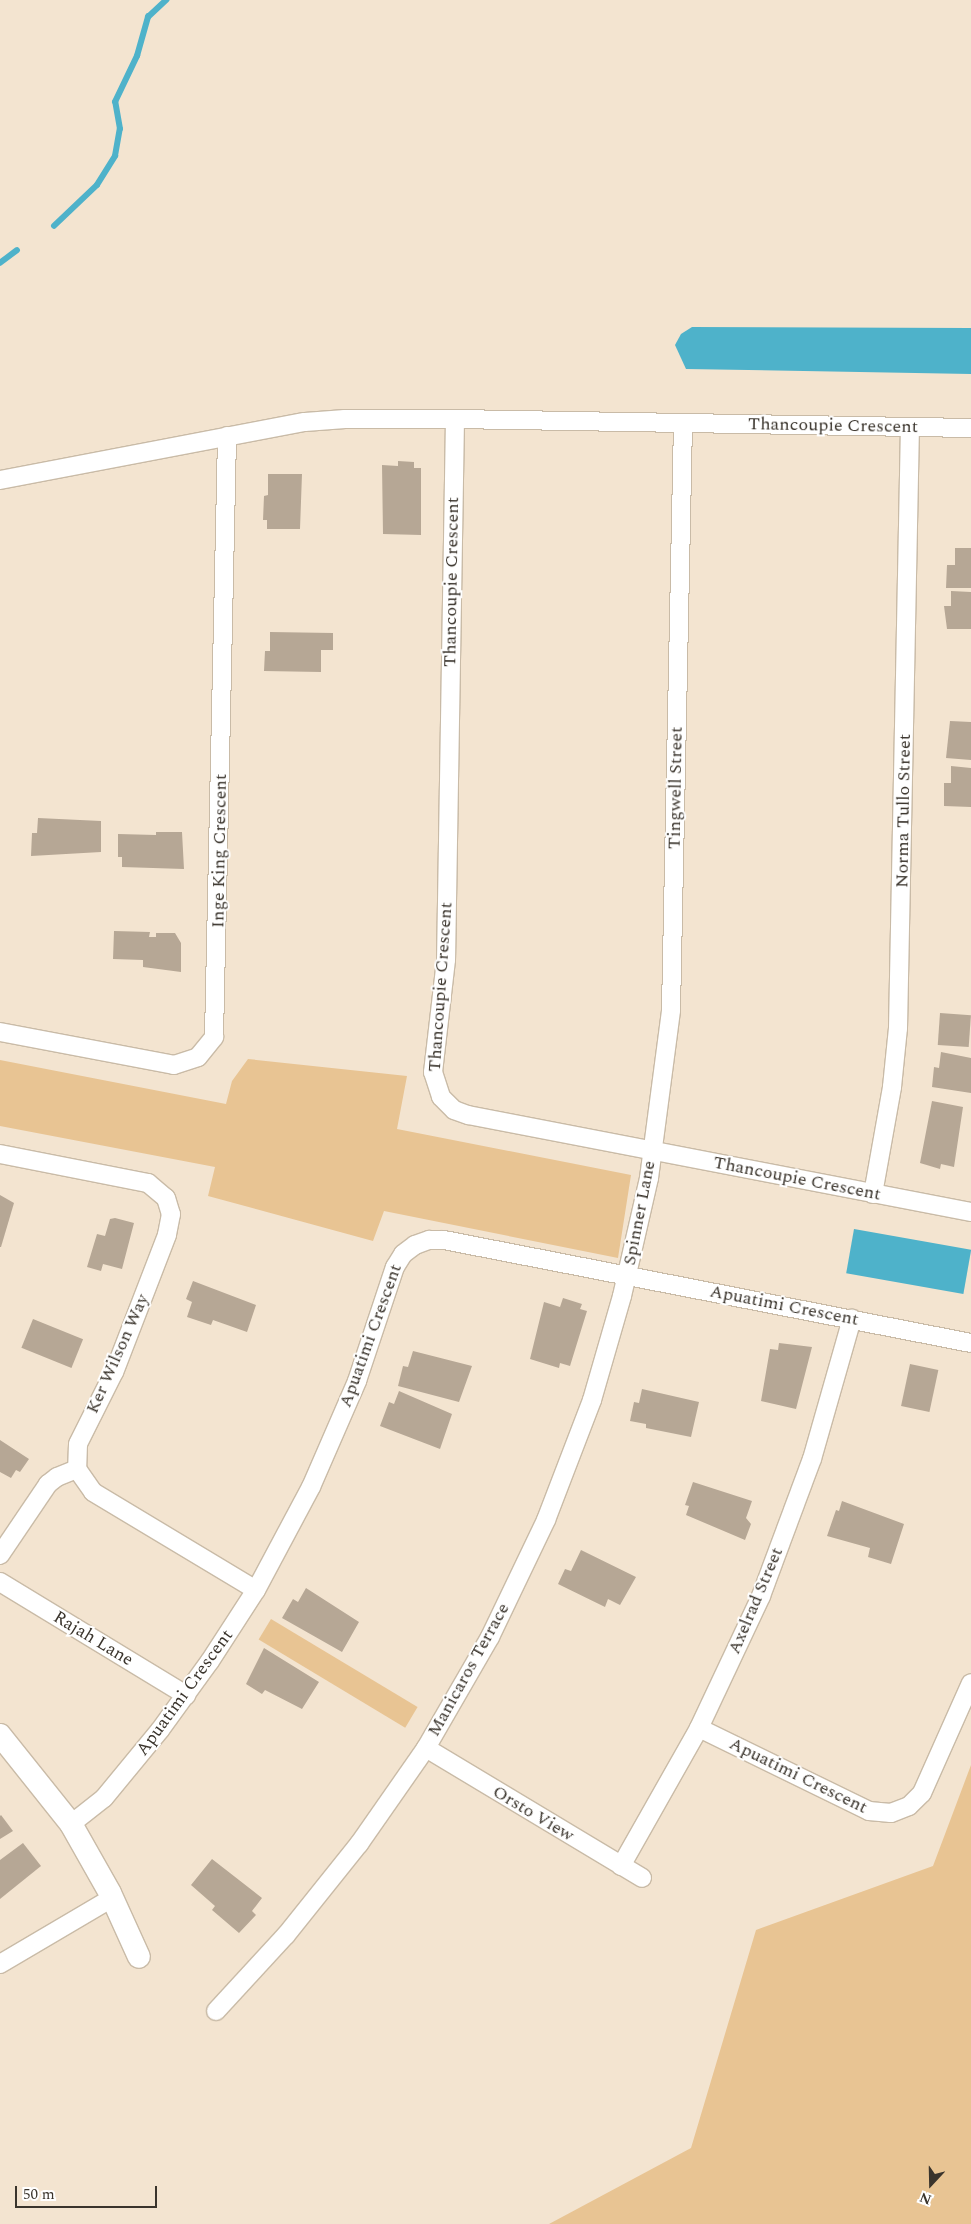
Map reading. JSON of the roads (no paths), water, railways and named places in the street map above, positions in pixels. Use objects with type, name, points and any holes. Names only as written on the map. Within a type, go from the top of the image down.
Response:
[{"type":"street","name":"Thancoupie Crescent","points":[[0,480],[227,436],[344,419],[971,428]]},
{"type":"street","name":"Thancoupie Crescent","points":[[455,420],[446,960],[435,1083],[446,1102],[461,1113],[971,1212]]},
{"type":"street","name":"Tingwell Street","points":[[652,1150],[672,992],[683,423]]},
{"type":"street","name":"Norma Tullo Street","points":[[873,1194],[892,1087],[898,1028],[910,427]]},
{"type":"street","name":"Inge King Crescent","points":[[0,1032],[174,1065],[198,1058],[214,1037],[227,436]]},
{"type":"street","name":"Spinner Lane","points":[[628,1276],[652,1150]]},
{"type":"street","name":"Ker Wilson Way","points":[[0,1154],[148,1183],[161,1191],[169,1206],[168,1231],[142,1304],[78,1444],[77,1469]]},
{"type":"street","name":"Apuatimi Crescent","points":[[71,1824],[106,1796],[186,1695],[256,1590],[311,1487],[357,1381],[395,1267],[411,1246],[429,1240],[444,1240],[971,1342]]},
{"type":"street","name":"Manicaros Terrace","points":[[216,2011],[286,1935],[353,1852],[426,1748],[490,1637],[546,1520],[592,1400],[628,1276]]},
{"type":"street","name":"Axelrad Street","points":[[621,1866],[699,1728],[761,1596],[812,1459],[852,1319]]},
{"type":"street","points":[[0,1555],[48,1484],[77,1469],[93,1492],[256,1590]]},
{"type":"street","name":"Rajah Lane","points":[[0,1582],[186,1695]]},
{"type":"street","name":"Apuatimi Crescent","points":[[699,1728],[869,1811],[891,1813],[909,1806],[922,1793],[971,1683]]},
{"type":"street","points":[[0,1735],[71,1824],[112,1898],[139,1957]]},
{"type":"street","name":"Orsto View","points":[[426,1748],[642,1878]]},
{"type":"street","points":[[0,1964],[112,1898]]},
{"type":"water","points":[[692,327],[971,328],[971,374],[686,369],[675,345],[681,334]]},
{"type":"water","points":[[854,1229],[971,1250],[963,1294],[846,1273]]},
{"type":"waterway","points":[[54,226],[97,185],[115,156],[120,129],[115,102],[137,56],[148,17],[166,0]]},
{"type":"waterway","points":[[0,263],[17,250]]}]
